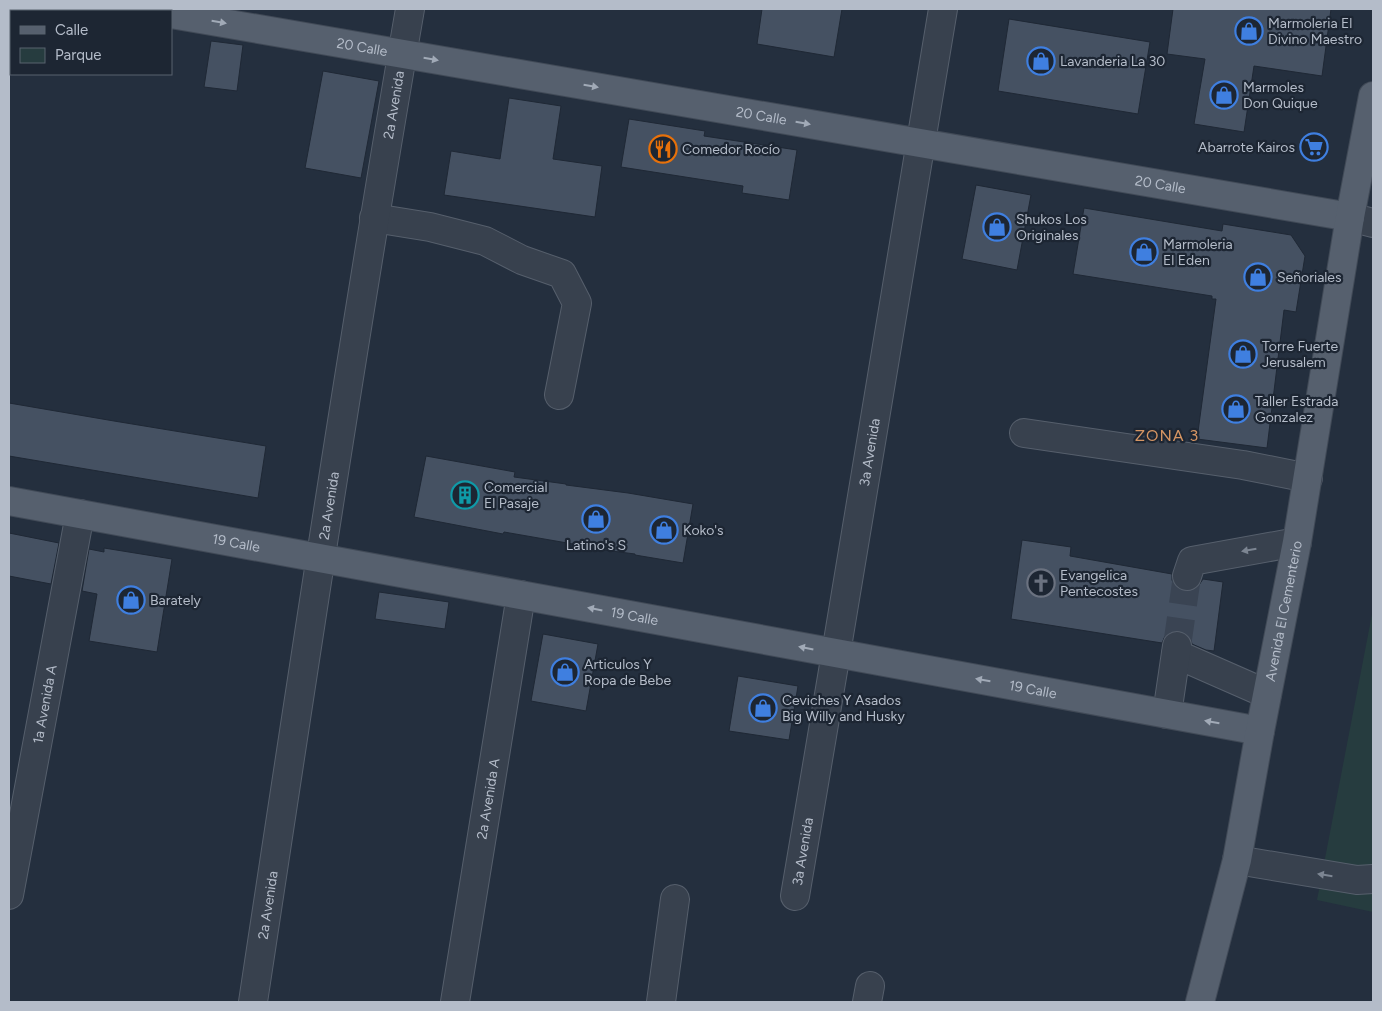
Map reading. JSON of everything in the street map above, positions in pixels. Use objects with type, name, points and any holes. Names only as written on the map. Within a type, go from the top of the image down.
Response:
[{"type":"main road","name":"20 Calle","points":[[172,14],[1362,220]]},
{"type":"main road","name":"Avenida El Cementerio","points":[[1200,1002],[1237,860],[1308,478],[1362,220],[1373,96]]},
{"type":"main road","name":"19 Calle","points":[[9,501],[1260,731]]},
{"type":"street","name":"2a Avenida","points":[[253,1002],[320,558],[374,218],[410,9]]},
{"type":"street","name":"3a Avenida","points":[[795,896],[943,9]]},
{"type":"street","points":[[374,218],[430,227],[485,241],[522,260],[562,274],[577,303],[559,395]]},
{"type":"street","points":[[1024,433],[1243,465],[1308,478]]},
{"type":"street","name":"1a Avenida A","points":[[9,895],[80,514]]},
{"type":"street","points":[[1187,576],[1192,561],[1297,542]]},
{"type":"street","name":"2a Avenida A","points":[[455,1002],[521,595]]},
{"type":"street","points":[[1167,714],[1177,650],[1267,694]]},
{"type":"street","points":[[1237,860],[1357,880],[1373,879]]},
{"type":"street","points":[[661,1002],[675,899]]},
{"type":"green space","points":[[1373,609],[1373,912],[1317,900]]},
{"type":"building","points":[[762,9],[842,9],[834,57],[757,44]]},
{"type":"building","name":"Marmoleria El Divino Maestro","points":[[1173,9],[1331,9],[1322,76],[1254,66],[1244,132],[1194,124],[1205,59],[1167,54]]},
{"type":"building","points":[[1009,19],[1150,42],[1138,114],[998,91]]},
{"type":"building","points":[[211,41],[243,45],[237,91],[204,87]]},
{"type":"building","points":[[323,71],[379,81],[361,178],[305,168]]},
{"type":"building","points":[[509,98],[561,106],[553,159],[602,166],[595,217],[444,195],[451,151],[500,159]]},
{"type":"building","points":[[629,119],[705,131],[704,136],[797,150],[789,200],[742,193],[743,186],[621,167]]},
{"type":"building","name":"Shukos Los Originales","points":[[976,185],[1031,195],[1017,270],[962,259]]},
{"type":"building","points":[[1084,208],[1222,231],[1223,224],[1291,235],[1305,256],[1296,312],[1284,310],[1267,448],[1197,439],[1216,299],[1212,299],[1212,296],[1073,274]]},
{"type":"building","points":[[9,403],[266,446],[258,498],[9,456]]},
{"type":"building","points":[[426,456],[515,472],[514,477],[693,504],[683,563],[635,554],[573,546],[573,544],[504,532],[503,534],[414,517]]},
{"type":"building","points":[[9,533],[59,543],[51,584],[9,576]]},
{"type":"building","points":[[1022,540],[1071,547],[1070,556],[1172,574],[1175,586],[1183,591],[1191,591],[1197,588],[1203,579],[1223,582],[1214,651],[1192,644],[1187,634],[1180,631],[1171,632],[1165,636],[1162,643],[1011,619]]},
{"type":"building","name":"Barately","points":[[104,548],[172,559],[157,652],[89,641],[97,594],[82,591],[89,549],[104,552]]},
{"type":"building","points":[[379,592],[449,602],[445,629],[375,619]]},
{"type":"building","name":"Articulos Y Ropa de Bebe","points":[[543,634],[598,644],[586,711],[531,701]]},
{"type":"building","name":"Ceviches Y Asados Big Willy and Husky","points":[[738,676],[798,686],[789,740],[729,731]]},
{"type":"tunnel","points":[[1177,646],[1187,576]]},
{"type":"place","name":"Marmoleria El Divino Maestro","points":[[1249,31]]},
{"type":"place","name":"Lavanderia La 30","points":[[1041,61]]},
{"type":"place","name":"Marmoles Don Quique","points":[[1224,95]]},
{"type":"place","name":"Abarrote Kairos","points":[[1314,147]]},
{"type":"place","name":"Comedor Rocío","points":[[663,149]]},
{"type":"place","name":"Shukos Los Originales","points":[[997,227]]},
{"type":"place","name":"Marmoleria El Eden","points":[[1144,252]]},
{"type":"place","name":"Señoriales","points":[[1258,277]]},
{"type":"place","name":"Torre Fuerte Jerusalem","points":[[1243,354]]},
{"type":"place","name":"Taller Estrada Gonzalez","points":[[1236,409]]},
{"type":"place","name":"Comercial El Pasaje","points":[[465,495]]},
{"type":"place","name":"Latino's S","points":[[596,519]]},
{"type":"place","name":"Koko's","points":[[664,530]]},
{"type":"place","name":"Evangelica Pentecostes","points":[[1041,583]]},
{"type":"place","name":"Barately","points":[[131,600]]},
{"type":"place","name":"Articulos Y Ropa de Bebe","points":[[565,672]]},
{"type":"place","name":"Ceviches Y Asados Big Willy and Husky","points":[[763,708]]},
{"type":"district","name":"ZONA 3","points":[[1167,435]]}]
